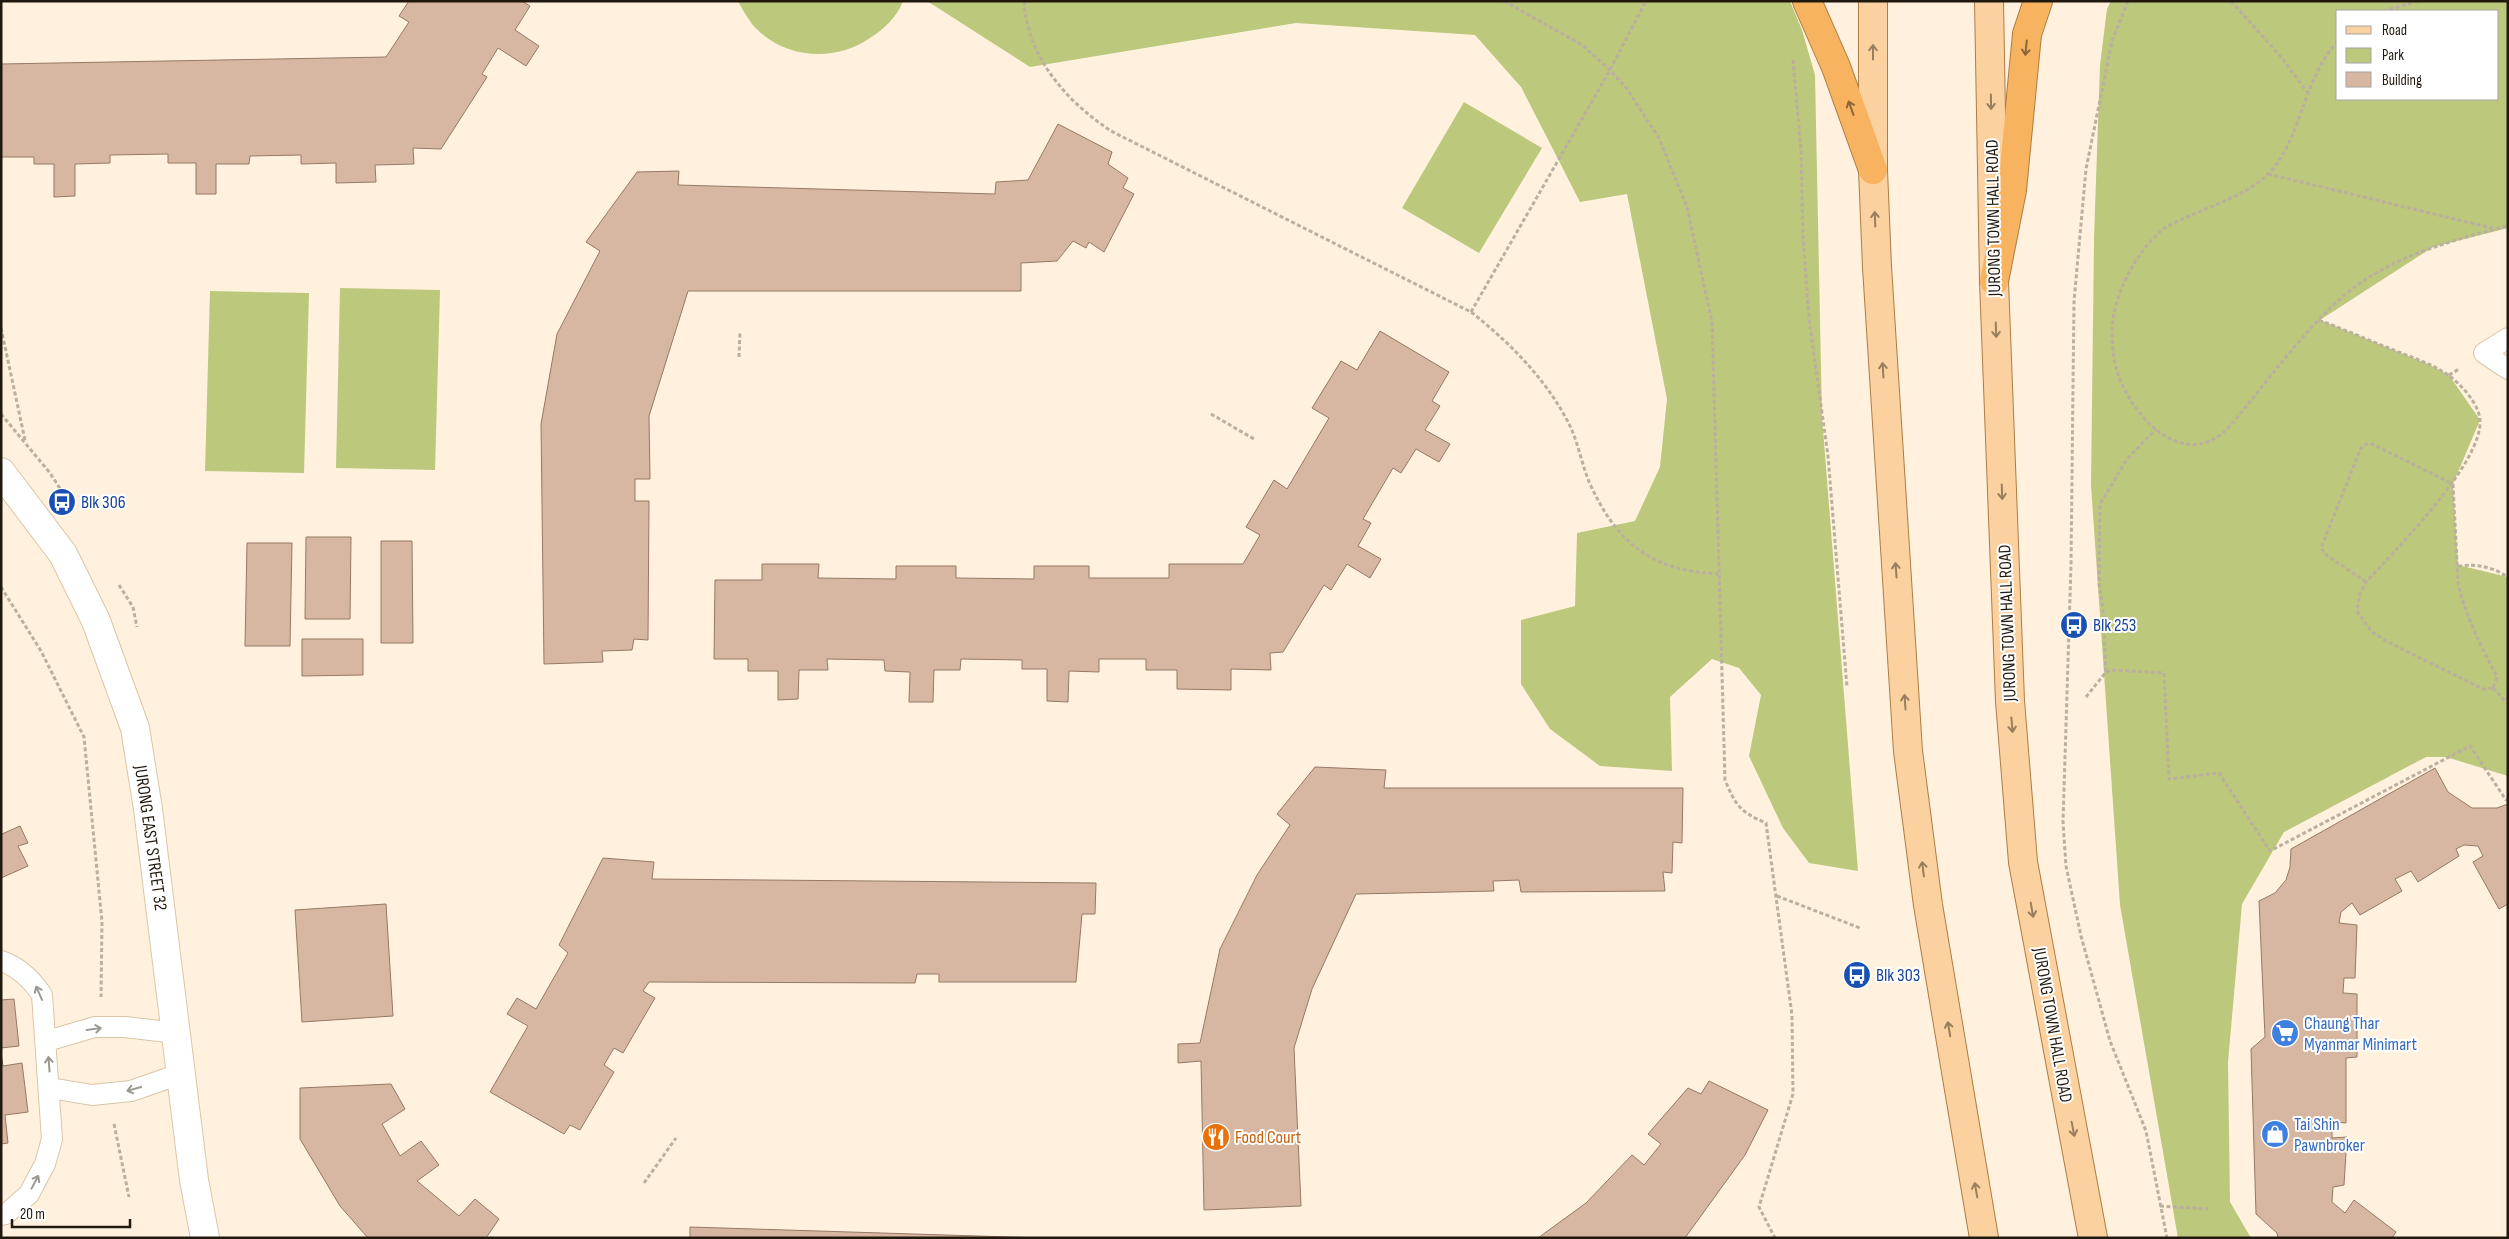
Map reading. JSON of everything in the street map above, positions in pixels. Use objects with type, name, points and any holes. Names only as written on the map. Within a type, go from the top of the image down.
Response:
[{"type":"highway","points":[[1807,1],[1836,68],[1874,170]]},
{"type":"highway","points":[[1994,281],[2012,190],[2027,34],[2038,1]]},
{"type":"main road","points":[[1873,1],[1874,170],[1886,419],[1908,751],[1928,905],[1984,1238]]},
{"type":"main road","name":"JURONG TOWN HALL ROAD","points":[[1989,1],[1994,281],[2010,702],[2023,862],[2093,1238]]},
{"type":"street","name":"JURONG EAST STREET 32","points":[[1,472],[63,554],[96,620],[135,728],[148,809],[194,1180],[205,1238]]},
{"type":"lane","points":[[2508,338],[2484,353],[2508,369]]},
{"type":"lane","points":[[1,961],[12,965],[34,982],[42,995],[47,1041],[52,1139],[45,1164],[29,1194],[6,1214],[1,1216]]},
{"type":"lane","points":[[47,1041],[100,1028],[125,1027],[176,1032]]},
{"type":"lane","points":[[50,1088],[92,1095],[131,1091],[180,1074]]},
{"type":"path","points":[[1024,1],[1027,28],[1044,64],[1068,97],[1095,121],[1111,131],[1471,312],[1508,343],[1536,374],[1555,400],[1574,432],[1590,484],[1610,518],[1632,545],[1663,565],[1696,573],[1719,574]]},
{"type":"path","points":[[1504,1],[1582,45],[1610,70],[1627,89],[1659,138],[1687,207],[1712,322],[1725,780],[1736,806],[1750,816],[1766,823],[1792,1014],[1793,1094],[1759,1207],[1775,1238]]},
{"type":"path","points":[[1471,312],[1610,70],[1646,1]]},
{"type":"path","points":[[2128,1],[2112,41],[2086,169],[2074,301],[2071,565],[2063,822],[2066,866],[2081,936],[2110,1041],[2146,1131],[2167,1238]]},
{"type":"path","points":[[2231,1],[2282,58],[2307,93]]},
{"type":"path","points":[[2387,10],[2420,1]]},
{"type":"path","points":[[2336,44],[2320,64],[2286,149],[2268,174],[2250,187],[2163,229],[2153,238],[2130,272],[2113,318],[2113,351],[2121,382],[2127,396],[2144,419],[2172,440],[2191,446],[2205,444],[2217,438],[2319,320],[2348,292],[2388,267],[2433,247],[2508,226]]},
{"type":"path","points":[[1793,56],[1802,150],[1804,236],[1809,319],[1828,456],[1847,687]]},
{"type":"path","points":[[2268,174],[2497,229]]},
{"type":"path","points":[[2319,320],[2428,364],[2449,376],[2465,392],[2480,420],[2478,437],[2453,484],[2366,582],[2360,594],[2357,611],[2372,632],[2386,641],[2483,689],[2493,688]]},
{"type":"path","points":[[1,328],[25,442]]},
{"type":"path","points":[[739,357],[740,332]]},
{"type":"path","points":[[1211,414],[1254,439]]},
{"type":"path","points":[[2106,672],[2104,611],[2099,584],[2100,504],[2127,460],[2156,429]]},
{"type":"path","points":[[2366,582],[2325,554],[2321,548],[2361,448],[2366,444],[2372,444],[2453,484]]},
{"type":"path","points":[[2453,484],[2461,596],[2476,635],[2497,677],[2493,688]]},
{"type":"path","points":[[2458,566],[2477,564],[2492,567],[2508,577]]},
{"type":"path","points":[[1,587],[41,651],[84,737],[102,922],[100,1028]]},
{"type":"path","points":[[2086,697],[2106,672],[2114,670],[2164,673],[2169,779],[2220,773],[2270,850],[2470,746],[2506,800],[2508,799]]},
{"type":"path","points":[[2493,688],[2508,704]]},
{"type":"path","points":[[1777,896],[1860,928]]},
{"type":"path","points":[[109,1093],[129,1197]]},
{"type":"path","points":[[644,1183],[676,1138]]},
{"type":"path","points":[[2160,1206],[2208,1209]]},
{"type":"green space","points":[[738,1],[903,1],[901,7],[885,27],[856,46],[825,54],[809,54],[778,44],[764,36],[752,24]]},
{"type":"green space","points":[[927,1],[1790,1],[1802,30],[1815,75],[1822,417],[1858,871],[1809,863],[1783,828],[1749,756],[1761,695],[1739,668],[1712,659],[1670,697],[1672,771],[1600,766],[1550,729],[1521,684],[1521,620],[1575,606],[1577,533],[1635,521],[1660,467],[1667,399],[1627,194],[1580,202],[1521,87],[1475,35],[1296,23],[1030,67]]},
{"type":"green space","points":[[2111,1],[2508,1],[2508,228],[2433,247],[2320,320],[2428,364],[2449,375],[2480,420],[2453,484],[2458,565],[2508,577],[2508,776],[2446,757],[2426,757],[2284,832],[2242,904],[2228,1062],[2230,1202],[2251,1238],[2178,1238],[2120,905],[2091,485],[2094,238],[2100,65],[2107,9]]},
{"type":"green space","points":[[1464,102],[1542,148],[1479,253],[1402,208]]},
{"type":"green space","points":[[340,288],[440,290],[435,470],[336,468]]},
{"type":"green space","points":[[210,291],[309,293],[304,473],[205,471]]},
{"type":"building","points":[[409,1],[522,1],[530,6],[515,30],[539,46],[526,66],[498,48],[482,74],[487,77],[441,149],[413,148],[414,164],[375,165],[376,182],[336,183],[336,163],[301,164],[301,155],[250,156],[249,164],[216,164],[216,194],[196,194],[196,163],[168,163],[168,154],[110,155],[110,163],[75,164],[75,196],[54,197],[54,164],[34,164],[34,157],[1,157],[1,64],[386,57],[409,22],[399,16]]},
{"type":"building","points":[[1058,124],[1112,152],[1108,164],[1128,178],[1123,188],[1134,194],[1104,252],[1089,242],[1086,248],[1073,241],[1057,261],[1021,263],[1021,291],[688,291],[649,416],[650,479],[635,479],[635,501],[649,501],[648,640],[634,639],[632,650],[602,651],[603,662],[544,664],[541,424],[557,334],[600,251],[586,242],[637,172],[679,171],[678,185],[995,194],[996,182],[1028,180]]},
{"type":"building","points":[[1380,331],[1449,372],[1432,401],[1440,406],[1425,430],[1450,444],[1439,462],[1416,449],[1401,473],[1393,468],[1363,519],[1371,523],[1358,546],[1381,559],[1370,578],[1347,564],[1331,590],[1324,585],[1283,652],[1270,653],[1271,670],[1231,669],[1231,690],[1177,689],[1177,670],[1146,670],[1146,659],[1099,659],[1099,672],[1069,671],[1068,702],[1047,701],[1047,669],[1022,669],[1022,660],[961,659],[960,670],[934,670],[933,702],[909,702],[910,672],[885,671],[884,660],[827,659],[828,670],[799,670],[798,699],[778,700],[778,671],[748,671],[748,659],[714,659],[715,580],[762,580],[762,564],[819,564],[818,578],[896,579],[896,566],[956,566],[956,578],[1034,579],[1034,566],[1089,566],[1089,578],[1169,578],[1169,564],[1243,564],[1260,535],[1246,527],[1274,480],[1287,489],[1329,418],[1312,408],[1341,361],[1357,370]]},
{"type":"building","points":[[306,537],[351,537],[350,619],[305,619]]},
{"type":"building","points":[[381,541],[412,541],[413,643],[381,643]]},
{"type":"building","points":[[247,543],[292,543],[290,646],[245,646]]},
{"type":"building","points":[[302,639],[363,639],[363,675],[302,676]]},
{"type":"building","points":[[1315,767],[1386,770],[1384,788],[1683,788],[1682,843],[1673,842],[1672,873],[1663,872],[1665,891],[1521,892],[1519,880],[1493,881],[1494,891],[1356,894],[1312,989],[1294,1048],[1301,1206],[1204,1210],[1201,1061],[1178,1063],[1178,1044],[1200,1043],[1220,949],[1257,875],[1290,825],[1277,814]]},
{"type":"building","points":[[2435,768],[2448,792],[2472,808],[2497,808],[2508,804],[2508,904],[2499,909],[2473,862],[2483,856],[2478,846],[2464,845],[2456,849],[2459,856],[2418,882],[2411,871],[2395,879],[2402,891],[2360,915],[2352,903],[2341,912],[2339,923],[2357,925],[2355,978],[2344,978],[2343,993],[2357,994],[2357,1057],[2346,1058],[2346,1123],[2332,1122],[2332,1138],[2347,1137],[2344,1185],[2333,1187],[2332,1202],[2345,1213],[2354,1200],[2396,1232],[2392,1238],[2278,1238],[2277,1233],[2256,1214],[2251,1049],[2265,1037],[2259,901],[2275,893],[2286,880],[2290,867],[2291,849]]},
{"type":"building","points":[[20,826],[28,843],[18,846],[28,866],[1,878],[1,831],[2,834]]},
{"type":"building","points":[[603,858],[654,862],[652,879],[1096,883],[1095,914],[1082,914],[1076,982],[939,982],[939,974],[917,974],[915,983],[649,982],[643,991],[655,998],[623,1053],[614,1048],[604,1065],[614,1072],[580,1130],[570,1125],[564,1134],[490,1092],[528,1026],[507,1014],[517,998],[536,1009],[568,953],[559,945]]},
{"type":"building","points":[[386,904],[393,1016],[302,1022],[295,910]]},
{"type":"building","points":[[14,999],[19,1046],[1,1048],[1,1000]]},
{"type":"building","points":[[1,1053],[3,1066],[22,1063],[28,1112],[5,1115],[8,1143],[1,1144]]},
{"type":"building","points":[[1709,1081],[1768,1110],[1745,1155],[1685,1238],[1538,1238],[1586,1203],[1632,1155],[1644,1165],[1661,1144],[1648,1134],[1688,1088],[1701,1094]]},
{"type":"building","points":[[391,1084],[405,1109],[382,1124],[400,1156],[421,1141],[439,1165],[417,1181],[459,1216],[475,1199],[499,1219],[486,1238],[368,1238],[340,1206],[300,1139],[300,1088]]},
{"type":"building","points":[[690,1227],[1042,1238],[690,1238]]},
{"type":"place","name":"Blk 306","points":[[62,502]]},
{"type":"place","name":"Blk 253","points":[[2074,625]]},
{"type":"place","name":"Blk 303","points":[[1857,975]]},
{"type":"place","name":"Chaung Thar Myanmar Minimart","points":[[2285,1033]]},
{"type":"place","name":"Tai Shin Pawnbroker","points":[[2275,1134]]},
{"type":"place","name":"Food Court","points":[[1216,1137]]}]
